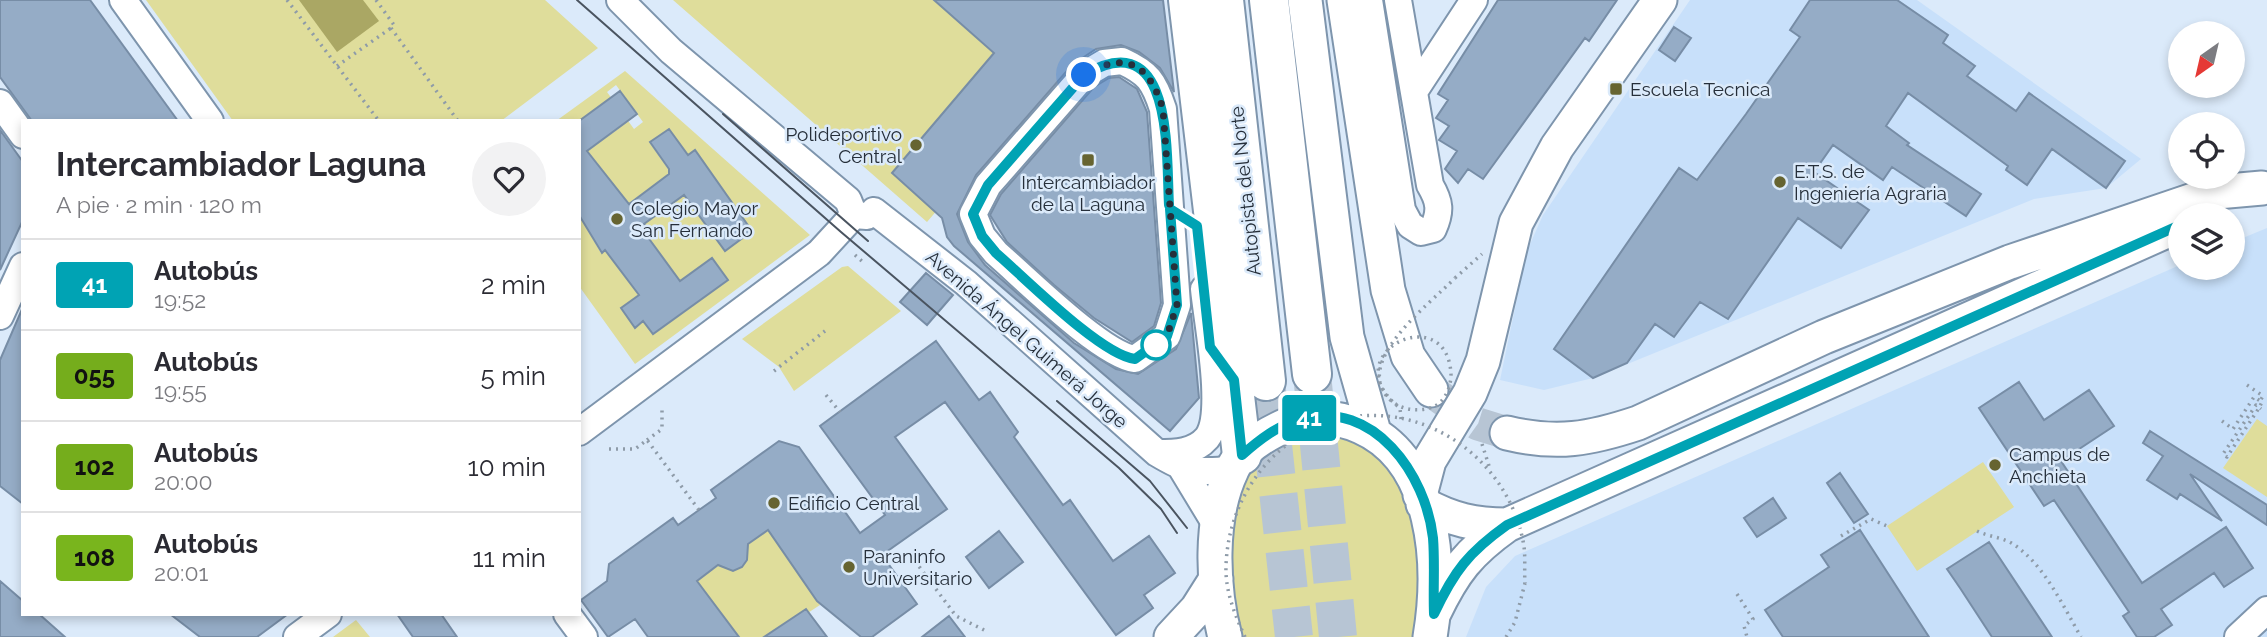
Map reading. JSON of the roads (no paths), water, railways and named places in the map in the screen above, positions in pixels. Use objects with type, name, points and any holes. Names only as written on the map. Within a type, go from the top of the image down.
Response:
[{"type":"highway","points":[[1188,0],[1250,380],[1237,462]]},
{"type":"highway","name":"Autopista del Norte","points":[[1224,0],[1250,380]]},
{"type":"highway","points":[[1269,0],[1312,374]]},
{"type":"main road","points":[[1305,0],[1348,337],[1389,432],[1412,472],[1433,536],[1432,630]]},
{"type":"main road","points":[[1344,0],[1388,290],[1408,356],[1431,390]]},
{"type":"main road","points":[[1422,499],[1429,461],[1470,393],[1483,361],[1516,223],[1557,147],[1660,0]]},
{"type":"main road","points":[[2228,203],[2264,187]]},
{"type":"main road","points":[[1507,433],[1554,441],[1595,438],[1637,423],[1920,296],[2010,262],[2217,192],[2264,187]]},
{"type":"main road","points":[[1432,630],[1452,575],[1476,547],[1507,525],[2168,230]]},
{"type":"main road","points":[[1225,637],[1216,579],[1218,528],[1237,462],[1279,428],[1303,419],[1327,417],[1421,439],[1449,427]]},
{"type":"main road","points":[[1422,499],[1447,517],[1477,525],[1507,525]]},
{"type":"main road","points":[[1171,637],[1197,609],[1216,579]]},
{"type":"street","points":[[123,0],[209,119]]},
{"type":"street","name":"Avenida Ángel Guimerá Jorge","points":[[620,0],[671,51],[858,209],[973,275],[1174,457],[1218,528]]},
{"type":"street","points":[[1171,0],[1216,415],[1207,437],[1174,457],[1202,473],[1237,462]]},
{"type":"street","points":[[1369,0],[1402,210],[1410,225],[1421,232],[1433,229],[1439,214],[1439,201],[1430,185],[1398,0]]},
{"type":"street","points":[[1415,90],[1474,0]]},
{"type":"street","points":[[1170,209],[1163,109],[1157,89],[1144,71],[1122,61],[1104,63],[1084,75],[988,185],[973,214],[982,236],[996,253],[1099,342],[1122,358],[1135,359],[1167,336],[1177,305],[1170,209],[1191,176]]},
{"type":"street","points":[[0,103],[21,132]]},
{"type":"street","points":[[581,431],[819,253],[858,209]]},
{"type":"street","points":[[1170,209],[1197,226]]},
{"type":"street","points":[[0,316],[21,270]]},
{"type":"street","points":[[1210,347],[1250,380]]},
{"type":"street","points":[[2238,637],[2267,610]]},
{"type":"street","points":[[297,637],[325,616]]},
{"type":"street","points":[[568,616],[584,637]]},
{"type":"tunnel","points":[[1312,374],[1338,637]]},
{"type":"tunnel","points":[[1266,381],[1294,637]]},
{"type":"tunnel","points":[[1437,395],[1478,424],[1507,433]]},
{"type":"tram line","points":[[577,0],[841,232],[1119,468],[1161,509],[1177,533]]},
{"type":"tram line","points":[[723,114],[868,241]]},
{"type":"tram line","points":[[1057,401],[1150,481],[1187,528]]},
{"type":"place","name":"Escuela Tecnica","points":[[1616,89]]},
{"type":"place","name":"Polideportivo Central","points":[[916,145]]},
{"type":"place","name":"Intercambiador de la Laguna","points":[[1088,160]]},
{"type":"place","name":"E.T.S. de Ingeniería Agraria","points":[[1780,182]]},
{"type":"place","name":"Colegio Mayor San Fernando","points":[[617,219]]},
{"type":"place","name":"Campus de Anchieta","points":[[1995,465]]},
{"type":"place","name":"Edificio Central","points":[[774,503]]},
{"type":"place","name":"Paraninfo Universitario","points":[[849,567]]}]
